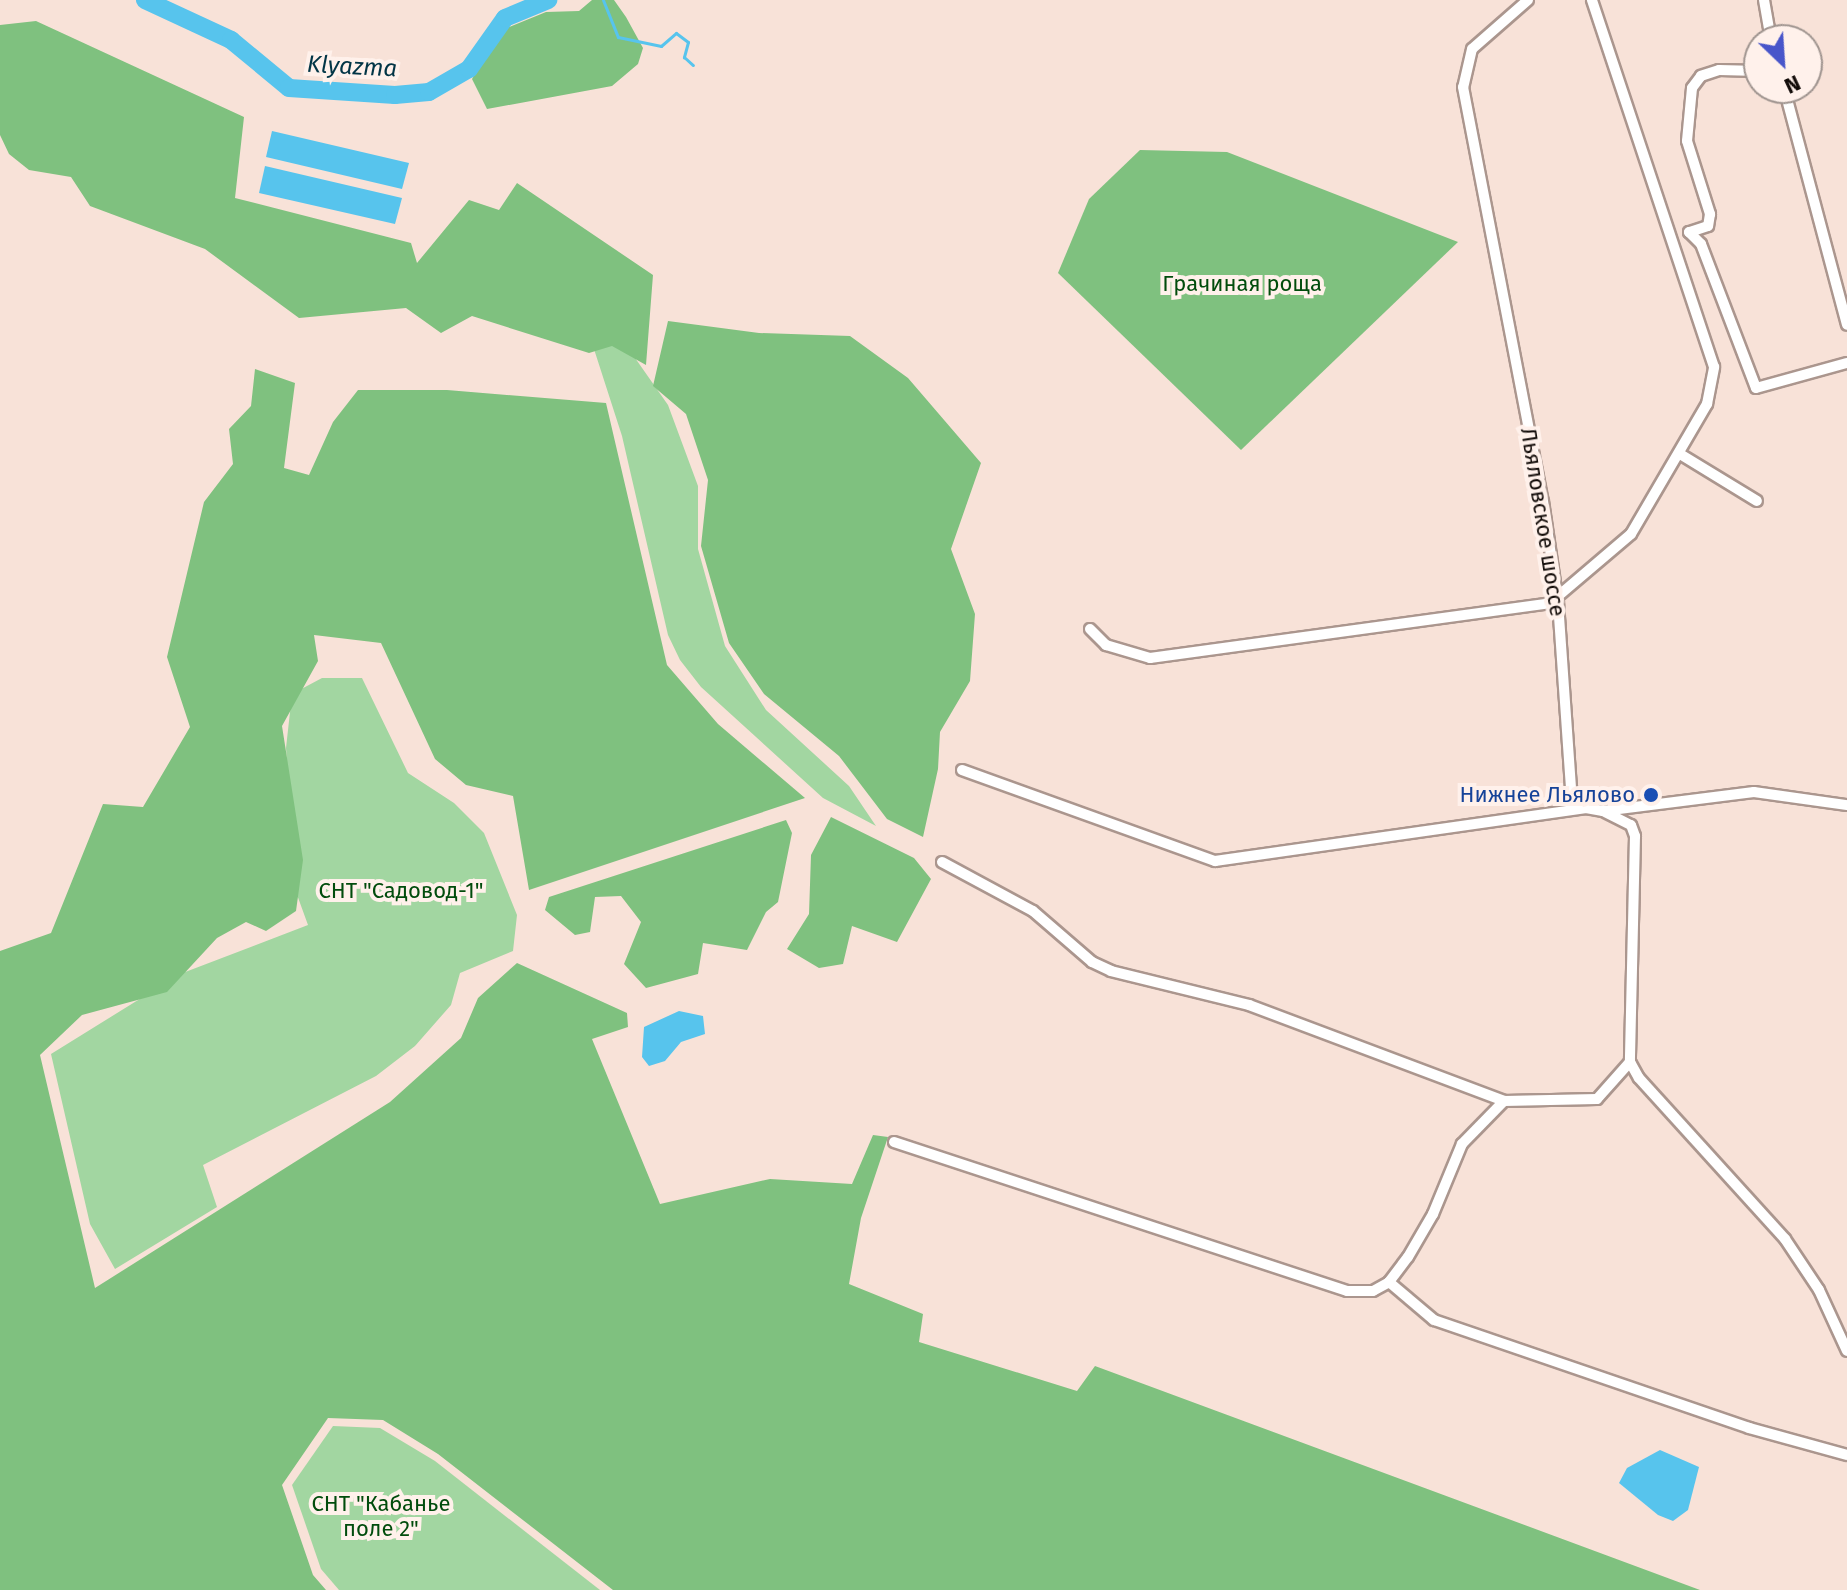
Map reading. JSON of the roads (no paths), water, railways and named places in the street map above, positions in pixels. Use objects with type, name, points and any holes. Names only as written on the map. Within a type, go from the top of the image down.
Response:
[{"type":"street","name":"Льяловское шоссе","points":[[1528,0],[1472,49],[1463,87],[1543,501],[1557,599],[1571,789],[1586,808]]},
{"type":"street","points":[[1090,629],[1106,645],[1150,658],[1557,599],[1631,534],[1707,404],[1714,367],[1592,0]]},
{"type":"street","points":[[1764,0],[1768,24]]},
{"type":"street","points":[[1743,71],[1719,70],[1701,76],[1692,88],[1687,141],[1710,214],[1708,226],[1689,232],[1701,244],[1756,388],[1847,363]]},
{"type":"street","points":[[1788,104],[1847,325]]},
{"type":"street","points":[[1680,454],[1757,501]]},
{"type":"street","points":[[942,862],[981,878],[1033,911],[1092,962],[1111,971],[1249,1005],[1504,1101],[1597,1099],[1630,1062],[1635,836],[1631,825],[1603,811],[1586,808],[1215,861],[962,770]]},
{"type":"street","points":[[1603,811],[1754,792],[1847,805]]},
{"type":"street","points":[[1630,1062],[1785,1239],[1819,1290],[1847,1351]]},
{"type":"street","points":[[894,1142],[1347,1291],[1373,1291],[1389,1282],[1433,1214],[1462,1144],[1504,1101]]},
{"type":"street","points":[[1389,1282],[1434,1320],[1847,1456]]},
{"type":"water","points":[[272,131],[409,163],[402,189],[266,157]]},
{"type":"water","points":[[265,166],[402,198],[395,224],[259,193]]},
{"type":"water","points":[[679,1011],[703,1016],[705,1034],[681,1042],[665,1061],[649,1066],[642,1057],[644,1027]]},
{"type":"water","points":[[1660,1450],[1699,1467],[1688,1510],[1673,1521],[1658,1515],[1619,1483],[1627,1468]]},
{"type":"waterway","name":"Klyazma","points":[[145,0],[231,40],[289,88],[395,95],[429,92],[469,69],[505,18],[548,0]]},
{"type":"waterway","points":[[603,0],[618,37],[661,46],[676,33],[688,42],[684,57],[693,65]]},
{"type":"place","name":"Нижнее Льялово","points":[[1651,795]]},
{"type":"park label","name":"Грачиная роща","points":[[1242,284]]},
{"type":"park label","name":"СНТ \"Садовод-1\"","points":[[401,891]]},
{"type":"park label","name":"СНТ \"Кабанье поле 2\"","points":[[381,1516]]}]
